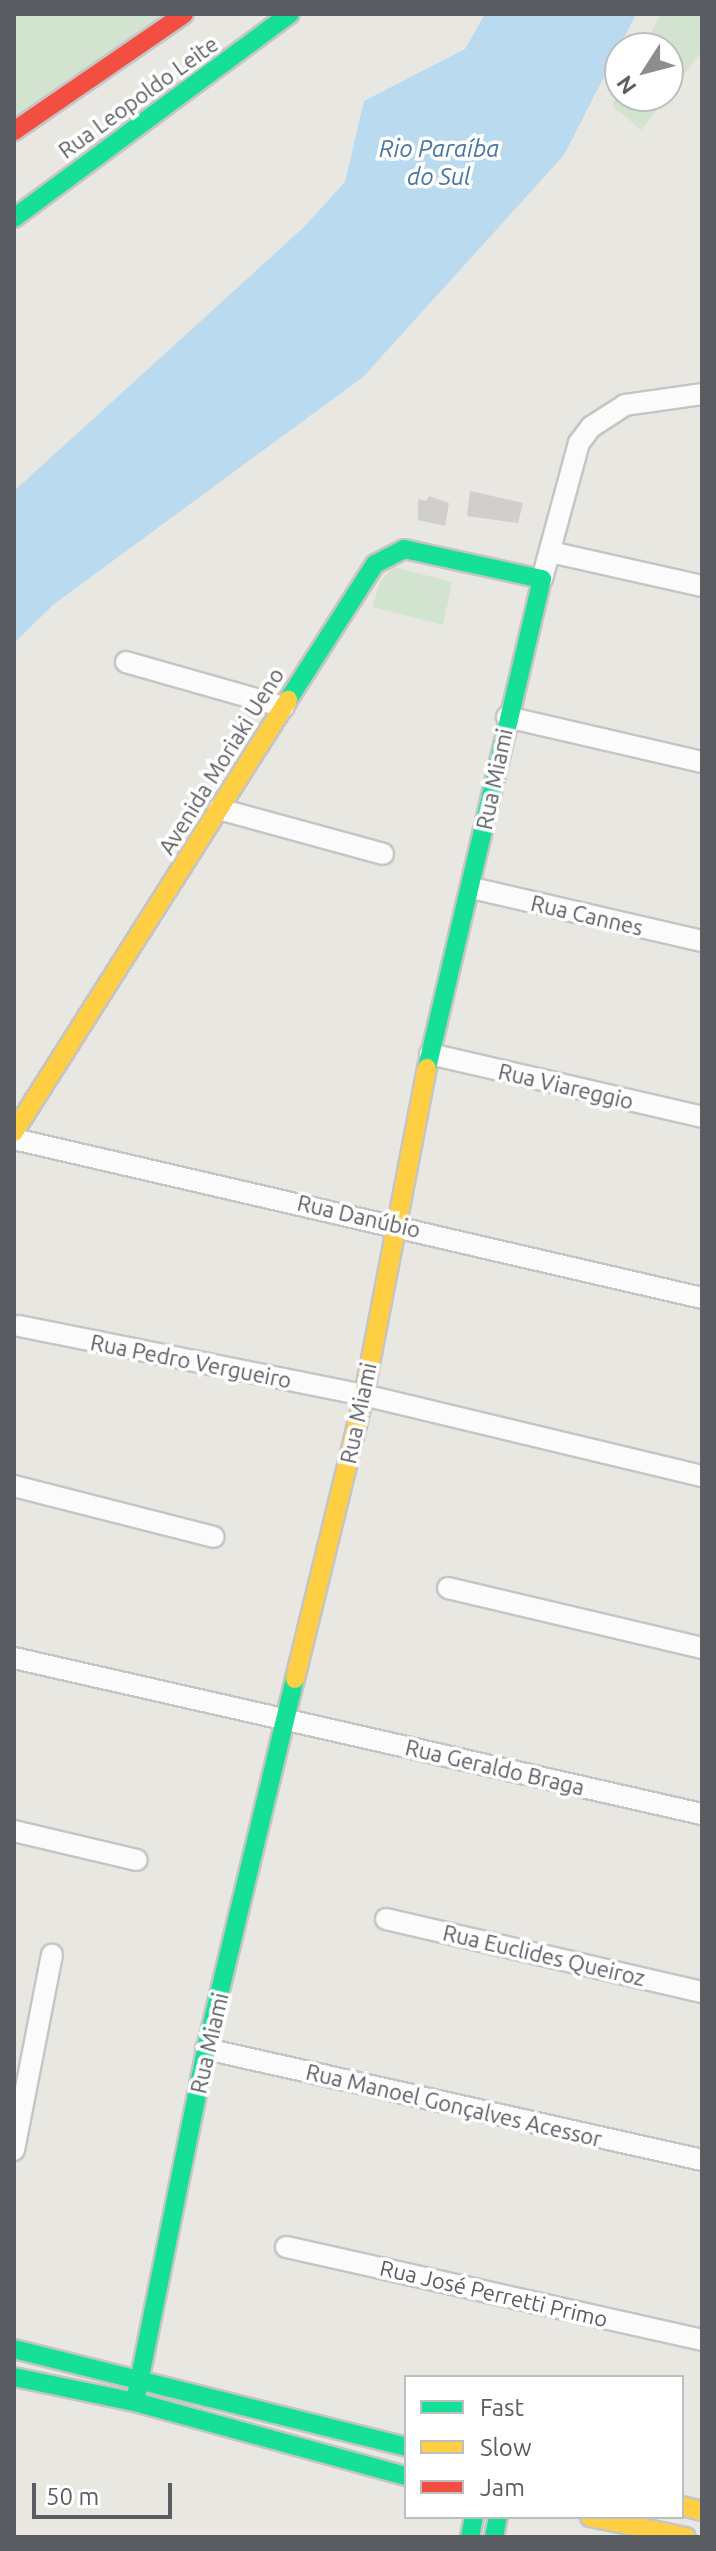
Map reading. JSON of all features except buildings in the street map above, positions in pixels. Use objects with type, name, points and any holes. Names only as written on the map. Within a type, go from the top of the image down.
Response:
[{"type":"street","points":[[14,131],[184,14]]},
{"type":"street","name":"Rua Leopoldo Leite","points":[[14,218],[290,14]]},
{"type":"street","name":"Rua Miami","points":[[135,2402],[206,2049],[364,1395],[394,1223],[430,1054],[472,888],[507,717],[579,443],[591,427],[625,405],[702,394]]},
{"type":"street","name":"Avenida Moriaki Ueno","points":[[14,1132],[375,564],[393,551],[542,579]]},
{"type":"street","points":[[550,552],[702,586]]},
{"type":"street","points":[[126,662],[284,707]]},
{"type":"street","points":[[507,717],[702,762]]},
{"type":"street","points":[[219,809],[383,854]]},
{"type":"street","name":"Rua Cannes","points":[[472,888],[702,941]]},
{"type":"street","name":"Rua Viareggio","points":[[430,1054],[702,1117]]},
{"type":"street","name":"Rua Danúbio","points":[[14,1139],[394,1223],[702,1298]]},
{"type":"street","name":"Rua Pedro Vergueiro","points":[[19,1326],[364,1395],[702,1476]]},
{"type":"street","points":[[14,1486],[214,1537]]},
{"type":"street","points":[[448,1588],[702,1648]]},
{"type":"street","name":"Rua Geraldo Braga","points":[[14,1658],[702,1814]]},
{"type":"street","points":[[14,1831],[137,1860]]},
{"type":"street","name":"Rua Euclides Queiroz","points":[[386,1919],[702,1992]]},
{"type":"street","points":[[14,2150],[52,1955]]},
{"type":"street","name":"Rua Manoel Gonçalves Acessor","points":[[206,2049],[702,2160]]},
{"type":"street","name":"Rua José Perretti Primo","points":[[286,2247],[702,2340]]},
{"type":"street","points":[[14,2349],[142,2377],[404,2446]]},
{"type":"street","points":[[14,2377],[135,2402],[404,2475]]},
{"type":"street","points":[[600,2519],[686,2537]]},
{"type":"green space","points":[[14,14],[163,14],[14,120]]},
{"type":"green space","points":[[661,14],[702,14],[702,51],[684,74],[684,32],[651,32]]},
{"type":"green space","points":[[620,112],[655,112],[641,130]]},
{"type":"green space","points":[[394,567],[452,582],[443,625],[373,607],[380,582]]},
{"type":"water","name":"Rio Paraíba do Sul","points":[[485,14],[636,14],[627,32],[604,32],[604,77],[564,155],[363,377],[54,604],[14,643],[14,491],[304,227],[345,182],[364,101],[465,49]]},
{"type":"traffic: fast","points":[[14,218],[290,14]]},
{"type":"traffic: fast","points":[[288,700],[375,564],[404,549],[542,579],[427,1068]]},
{"type":"traffic: fast","points":[[135,2402],[206,2049],[295,1679]]},
{"type":"traffic: fast","points":[[14,2349],[404,2446]]},
{"type":"traffic: fast","points":[[14,2377],[135,2402],[404,2475]]},
{"type":"traffic: fast","points":[[470,2537],[474,2519]]},
{"type":"traffic: fast","points":[[494,2537],[498,2519]]},
{"type":"traffic: slow","points":[[14,1132],[288,700]]},
{"type":"traffic: slow","points":[[295,1679],[364,1395],[427,1068]]},
{"type":"traffic: slow","points":[[684,2506],[702,2511]]},
{"type":"traffic: slow","points":[[600,2519],[686,2537]]},
{"type":"traffic: jam","points":[[14,131],[184,14]]}]
